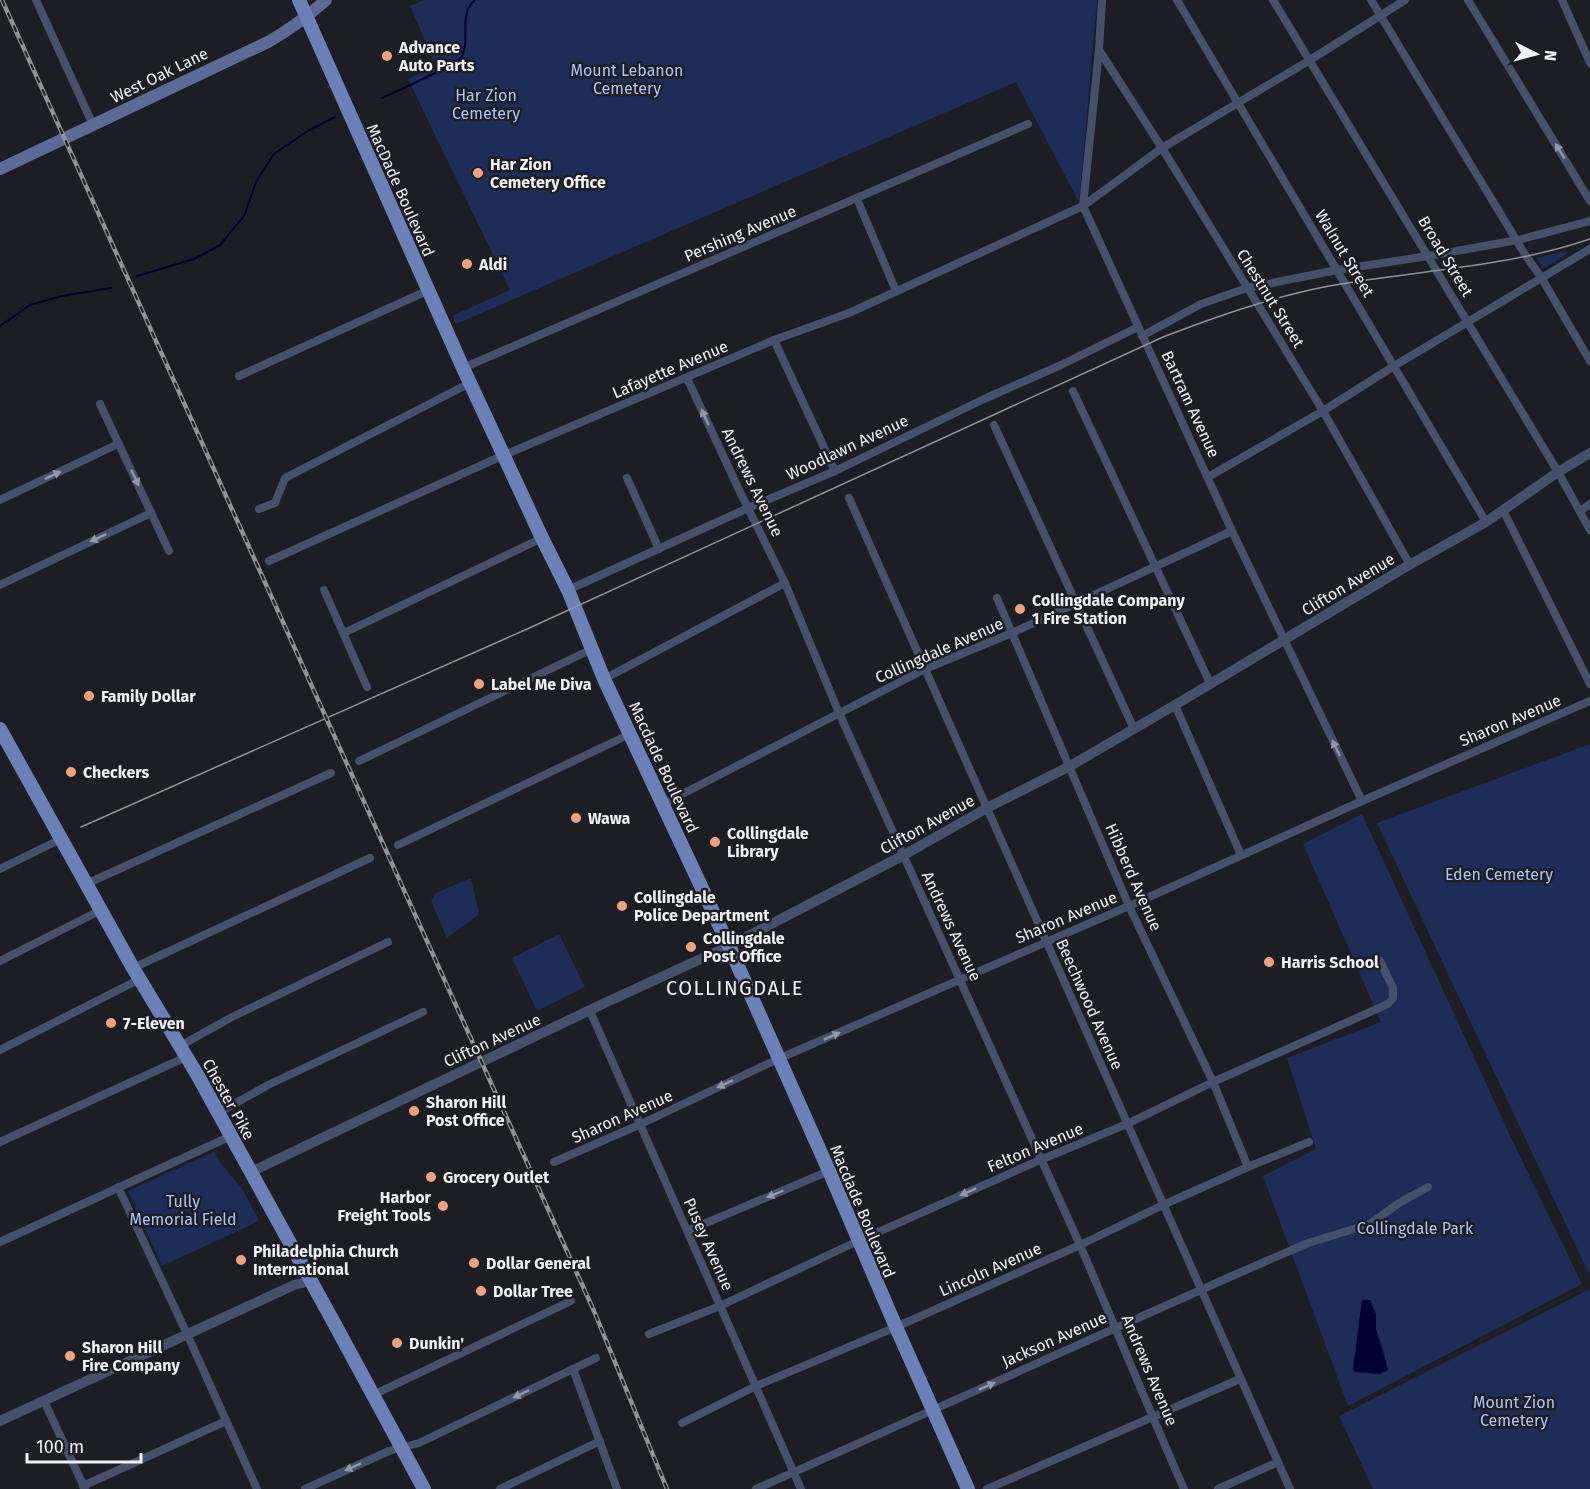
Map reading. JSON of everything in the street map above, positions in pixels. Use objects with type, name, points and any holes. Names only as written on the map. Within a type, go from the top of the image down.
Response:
[{"type":"main road","points":[[299,0],[306,17]]},
{"type":"main road","name":"West Oak Lane","points":[[0,169],[267,42],[284,33],[326,0]]},
{"type":"main road","name":"MacDade Boulevard","points":[[306,17],[429,290]]},
{"type":"main road","name":"Macdade Boulevard","points":[[429,290],[463,368],[568,590],[604,679],[729,946],[969,1489]]},
{"type":"main road","name":"Chester Pike","points":[[0,729],[231,1136],[424,1489]]},
{"type":"street","points":[[36,0],[93,125]]},
{"type":"street","points":[[1083,206],[1102,0]]},
{"type":"street","name":"Walnut Street","points":[[1177,0],[1486,522]]},
{"type":"street","name":"Broad Street","points":[[1273,0],[1558,472],[1590,530]]},
{"type":"street","points":[[1371,0],[1590,361]]},
{"type":"street","name":"Lafayette Avenue","points":[[269,561],[504,455],[774,340],[849,313],[1083,206],[1162,148],[1310,60],[1405,0]]},
{"type":"street","points":[[1468,0],[1590,201]]},
{"type":"street","points":[[1562,0],[1590,63]]},
{"type":"street","name":"Chestnut Street","points":[[1099,50],[1162,148],[1323,411],[1410,565]]},
{"type":"street","name":"Pershing Avenue","points":[[463,368],[1028,124]]},
{"type":"street","points":[[857,199],[896,291]]},
{"type":"street","name":"Bartram Avenue","points":[[1083,206],[1233,531],[1362,801]]},
{"type":"street","points":[[1142,336],[1201,304],[1247,288],[1337,270],[1518,240],[1590,220]]},
{"type":"street","points":[[1208,477],[1323,411],[1467,321],[1590,249]]},
{"type":"street","points":[[239,376],[429,290]]},
{"type":"street","name":"Woodlawn Avenue","points":[[568,590],[835,471],[1138,327]]},
{"type":"street","points":[[774,340],[835,471]]},
{"type":"street","name":"Andrews Avenue","points":[[687,378],[785,583],[839,713],[1080,1245],[1184,1489]]},
{"type":"street","points":[[259,509],[275,503],[285,478],[470,383]]},
{"type":"street","points":[[1073,391],[1210,683]]},
{"type":"street","points":[[100,404],[169,551]]},
{"type":"street","points":[[994,425],[1134,729]]},
{"type":"street","points":[[0,500],[118,444]]},
{"type":"street","name":"Clifton Avenue","points":[[251,1172],[729,946],[1070,766],[1486,522],[1558,472],[1590,453]]},
{"type":"street","points":[[627,478],[659,549]]},
{"type":"street","name":"Beechwood Avenue","points":[[849,498],[1290,1489]]},
{"type":"street","points":[[1580,511],[1590,504]]},
{"type":"street","points":[[1503,510],[1590,684]]},
{"type":"street","points":[[0,585],[151,513]]},
{"type":"street","name":"Collingdale Avenue","points":[[663,804],[925,669],[1012,633],[1233,531]]},
{"type":"street","points":[[344,633],[542,538]]},
{"type":"street","points":[[604,679],[785,583]]},
{"type":"street","points":[[324,590],[367,687]]},
{"type":"street","name":"Hibberd Avenue","points":[[997,598],[1129,906],[1213,1082],[1248,1167]]},
{"type":"street","points":[[358,761],[592,649]]},
{"type":"street","name":"Sharon Avenue","points":[[554,1162],[641,1124],[778,1059],[1590,701]]},
{"type":"street","points":[[1174,705],[1241,855]]},
{"type":"street","points":[[398,845],[630,734]]},
{"type":"street","points":[[86,884],[331,773]]},
{"type":"street","points":[[1,867],[61,838]]},
{"type":"street","points":[[0,1050],[137,974],[370,858]]},
{"type":"street","points":[[0,961],[101,910]]},
{"type":"street","points":[[0,1142],[183,1051],[232,1017],[388,942]]},
{"type":"street","name":"Felton Avenue","points":[[649,1334],[720,1306],[858,1241],[1127,1124],[1213,1082],[1388,1004],[1393,998],[1393,988],[1380,961]]},
{"type":"street","name":"Pusey Avenue","points":[[590,1011],[801,1489]]},
{"type":"street","points":[[218,1113],[268,1085],[423,1012]]},
{"type":"street","points":[[0,1242],[231,1136]]},
{"type":"street","name":"Lincoln Avenue","points":[[682,1423],[756,1386],[896,1327],[1080,1245],[1163,1205],[1309,1142]]},
{"type":"street","points":[[687,1231],[829,1171]]},
{"type":"street","points":[[118,1187],[257,1489]]},
{"type":"street","name":"Jackson Avenue","points":[[756,1489],[1308,1243],[1370,1224],[1399,1203],[1428,1187]]},
{"type":"street","points":[[0,1421],[294,1285],[311,1281]]},
{"type":"street","points":[[373,1395],[571,1301]]},
{"type":"street","points":[[305,1489],[389,1451],[419,1443],[596,1358]]},
{"type":"street","points":[[573,1369],[617,1489]]},
{"type":"street","points":[[987,1489],[1240,1379]]},
{"type":"street","points":[[44,1401],[84,1488],[226,1422]]},
{"type":"street","points":[[500,1489],[600,1441]]},
{"type":"street","points":[[1218,1489],[1278,1462]]},
{"type":"green space","points":[[424,0],[1097,0],[1079,202],[1016,82],[456,324],[452,316],[510,290],[408,79],[436,66],[410,6]]},
{"type":"green space","points":[[1566,251],[1567,254],[1543,269],[1537,258]]},
{"type":"green space","name":"Eden Cemetery","points":[[1590,744],[1590,1276],[1377,823]]},
{"type":"green space","name":"Collingdale Park","points":[[1362,814],[1513,1142],[1582,1284],[1348,1406],[1263,1176],[1316,1149],[1287,1058],[1381,1022],[1303,844]]},
{"type":"green space","points":[[471,878],[479,914],[447,938],[431,901],[436,893]]},
{"type":"green space","points":[[559,934],[585,987],[537,1011],[512,958]]},
{"type":"green space","name":"Tully Memorial Field","points":[[214,1152],[243,1190],[259,1221],[162,1266],[128,1191]]},
{"type":"green space","name":"Mount Zion Cemetery","points":[[1590,1289],[1590,1489],[1373,1489],[1339,1416]]},
{"type":"shaded area","points":[[1362,1300],[1370,1300],[1376,1314],[1376,1329],[1388,1370],[1379,1374],[1355,1372],[1353,1369]]},
{"type":"waterway","points":[[382,98],[458,61],[465,47],[465,22],[469,6],[475,0]]},
{"type":"waterway","points":[[137,276],[194,259],[220,245],[244,216],[256,182],[274,154],[306,132],[335,117]]},
{"type":"waterway","points":[[0,326],[30,305],[62,296],[111,288]]},
{"type":"tram line","points":[[81,827],[525,630],[1163,337],[1245,308],[1308,290],[1493,262],[1558,249],[1590,239]]},
{"type":"railway","points":[[2,0],[594,1311],[667,1489]]},
{"type":"place","name":"Advance Auto Parts","points":[[387,56]]},
{"type":"place","name":"Har Zion Cemetery Office","points":[[478,173]]},
{"type":"place","name":"Aldi","points":[[467,264]]},
{"type":"place","name":"Collingdale Company 1 Fire Station","points":[[1020,609]]},
{"type":"place","name":"Label Me Diva","points":[[479,684]]},
{"type":"place","name":"Family Dollar","points":[[89,696]]},
{"type":"place","name":"Checkers","points":[[71,772]]},
{"type":"place","name":"Wawa","points":[[576,818]]},
{"type":"place","name":"Collingdale Library","points":[[715,842]]},
{"type":"place","name":"Collingdale Police Department","points":[[622,906]]},
{"type":"place","name":"Collingdale Post Office","points":[[691,947]]},
{"type":"place","name":"Harris School","points":[[1269,962]]},
{"type":"place","name":"7-Eleven","points":[[111,1023]]},
{"type":"place","name":"Sharon Hill Post Office","points":[[414,1111]]},
{"type":"place","name":"Grocery Outlet","points":[[431,1177]]},
{"type":"place","name":"Harbor Freight Tools","points":[[443,1206]]},
{"type":"place","name":"Philadelphia Church International","points":[[241,1260]]},
{"type":"place","name":"Dollar General","points":[[474,1263]]},
{"type":"place","name":"Dollar Tree","points":[[481,1291]]},
{"type":"place","name":"Dunkin'","points":[[397,1343]]},
{"type":"place","name":"Sharon Hill Fire Company","points":[[70,1356]]},
{"type":"district","name":"COLLINGDALE","points":[[735,988]]},
{"type":"park label","name":"Mount Lebanon Cemetery","points":[[627,79]]},
{"type":"park label","name":"Har Zion Cemetery","points":[[486,104]]}]
